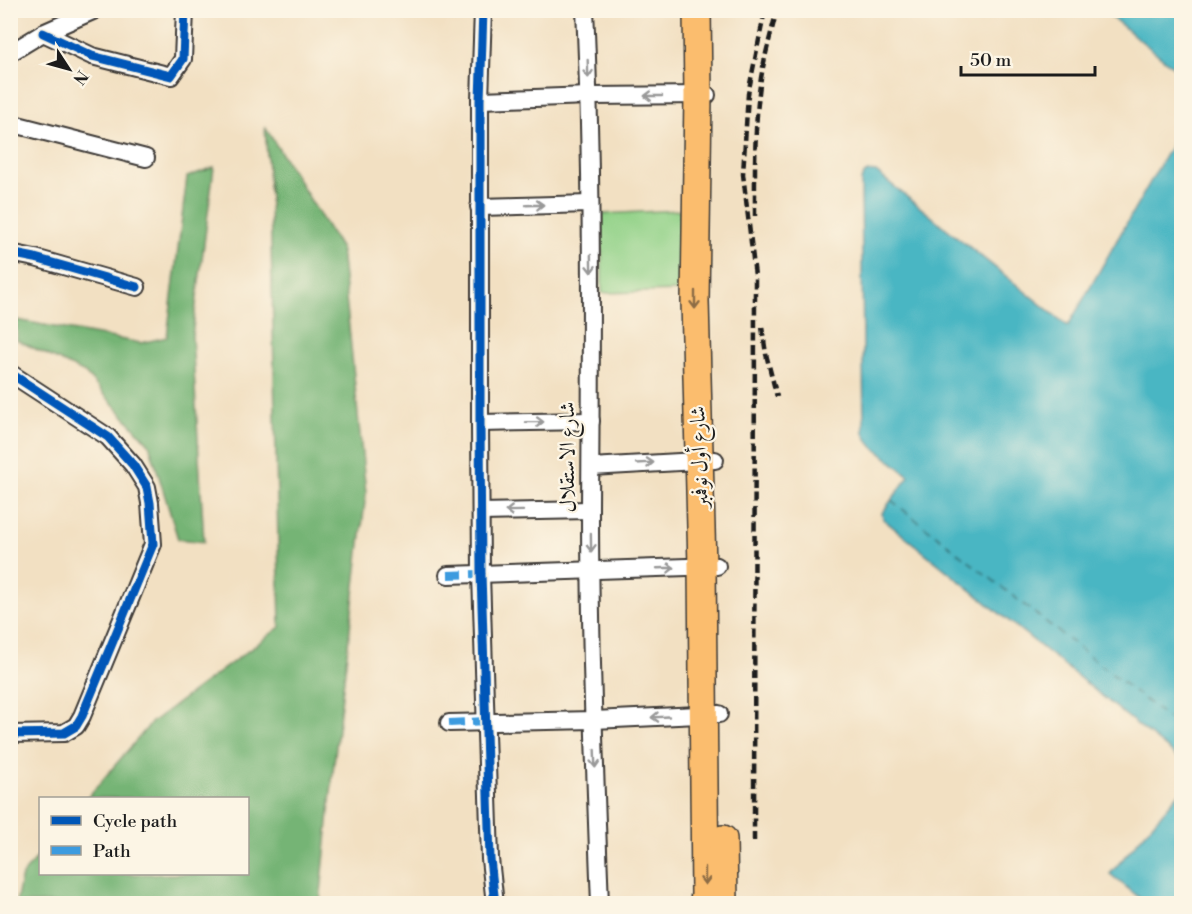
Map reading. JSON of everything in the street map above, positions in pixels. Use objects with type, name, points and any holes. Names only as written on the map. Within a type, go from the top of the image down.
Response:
[{"type":"main road","name":"شارع أول نوفمبر","points":[[697,10],[705,95]]},
{"type":"main road","name":"شارع أول نوفمبر","points":[[710,10],[705,95],[707,460],[712,715],[724,903]]},
{"type":"main road","name":"شارع أول نوفمبر","points":[[703,903],[712,715]]},
{"type":"street","points":[[10,53],[43,33],[95,10]]},
{"type":"street","points":[[43,33],[92,56],[171,76],[183,59],[185,10]]},
{"type":"street","points":[[483,10],[479,207],[481,512],[490,859],[495,903]]},
{"type":"street","name":"شارع الاستقلال","points":[[585,10],[589,96],[591,571],[600,903]]},
{"type":"street","points":[[480,100],[705,95]]},
{"type":"street","points":[[10,123],[146,158]]},
{"type":"street","points":[[479,207],[590,204]]},
{"type":"street","points":[[10,253],[137,287]]},
{"type":"street","points":[[10,373],[108,437],[133,465],[147,487],[153,544],[76,726],[64,733],[10,734]]},
{"type":"street","points":[[480,423],[591,421]]},
{"type":"street","points":[[591,466],[707,460]]},
{"type":"street","points":[[481,512],[590,510]]},
{"type":"street","points":[[448,575],[709,566]]},
{"type":"street","points":[[449,723],[712,715]]},
{"type":"green space","points":[[265,127],[341,249],[366,493],[320,903],[16,903],[22,875],[39,855],[39,875],[249,875],[249,797],[88,797],[152,722],[280,627],[270,201]]},
{"type":"green space","points":[[214,167],[192,336],[204,542],[178,539],[149,444],[85,373],[17,340],[17,320],[141,343],[167,337],[187,177]]},
{"type":"green space","points":[[680,210],[681,291],[602,293],[602,214]]},
{"type":"water","points":[[1104,11],[1181,11],[1181,73]]},
{"type":"water","points":[[1181,128],[1181,760],[883,519],[882,513],[909,476],[870,444],[864,433],[861,181],[866,173],[876,172],[1068,326]]},
{"type":"water","points":[[1181,791],[1181,903],[1146,903],[1110,874]]},
{"type":"ferry route","points":[[891,500],[1182,729]]},
{"type":"railway","points":[[754,841],[755,276],[743,174],[748,94],[765,10]]},
{"type":"railway","points":[[755,216],[757,112],[764,61],[777,10]]},
{"type":"railway","points":[[762,327],[777,397]]},
{"type":"marked path","points":[[448,575],[481,574]]},
{"type":"marked path","points":[[449,723],[486,721]]},
{"type":"cycle path","points":[[43,33],[92,56],[171,76],[183,59],[185,10]]},
{"type":"cycle path","points":[[483,10],[480,100],[481,574],[490,859],[495,904]]},
{"type":"cycle path","points":[[10,253],[137,287]]},
{"type":"cycle path","points":[[10,373],[108,437],[133,465],[147,487],[153,544],[76,726],[64,733],[10,734]]}]
